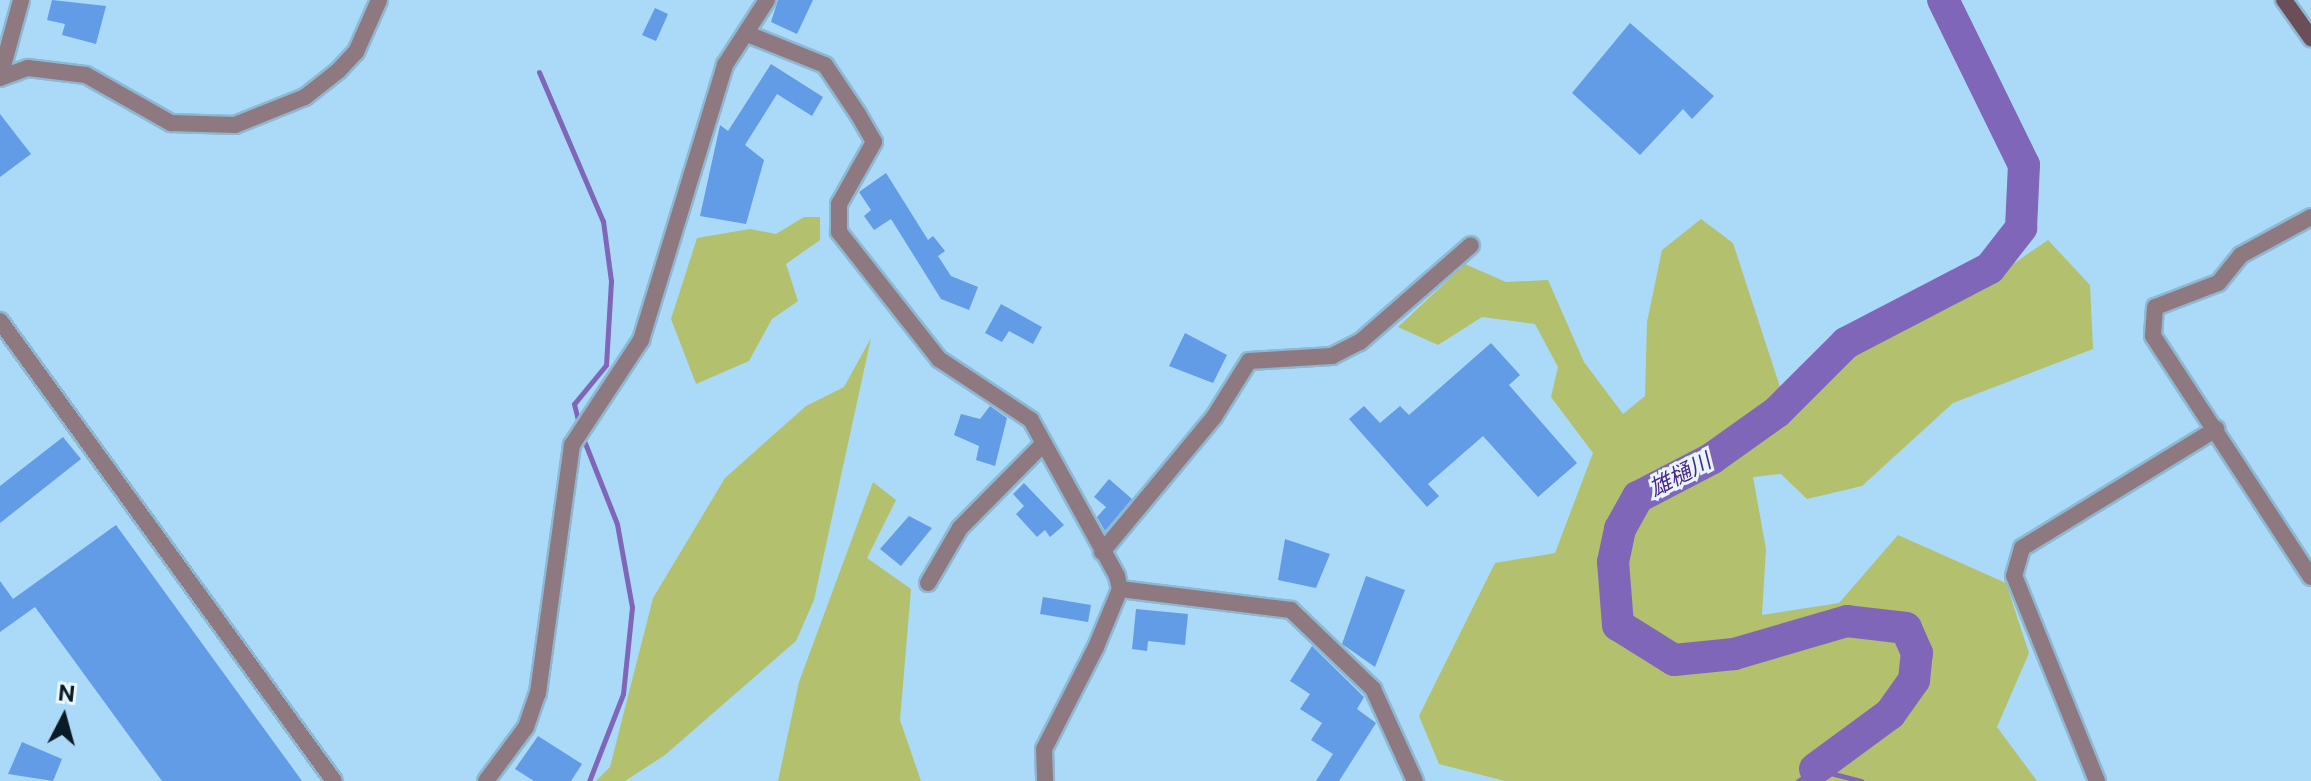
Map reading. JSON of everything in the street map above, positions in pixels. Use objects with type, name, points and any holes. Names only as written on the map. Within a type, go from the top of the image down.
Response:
[{"type":"main road","points":[[2284,0],[2311,38]]},
{"type":"street","points":[[0,78],[21,0]]},
{"type":"street","points":[[0,78],[28,68],[86,75],[171,123],[235,125],[305,97],[338,71],[356,52],[379,0]]},
{"type":"street","points":[[486,781],[526,727],[538,693],[572,445],[641,340],[725,65],[750,35],[767,0]]},
{"type":"street","points":[[750,35],[825,65],[874,142],[839,204],[839,232],[939,359],[1031,420],[1120,589]]},
{"type":"street","points":[[2311,217],[2241,255],[2218,283],[2155,307],[2153,336],[2311,577]]},
{"type":"street","points":[[1102,552],[1214,417],[1249,361],[1332,356],[1360,342],[1471,245]]},
{"type":"street","points":[[0,321],[334,781]]},
{"type":"street","points":[[2097,781],[2014,576],[2022,548],[2216,429]]},
{"type":"street","points":[[928,583],[960,528],[1043,444]]},
{"type":"street","points":[[1045,781],[1044,749],[1120,589]]},
{"type":"street","points":[[1120,589],[1291,610],[1373,689],[1415,781]]},
{"type":"green space","points":[[804,217],[820,217],[820,240],[786,264],[798,301],[772,319],[749,361],[696,384],[671,319],[697,238],[750,229],[776,234]]},
{"type":"green space","points":[[1701,219],[1733,243],[1780,387],[1965,297],[2048,240],[2090,285],[2093,349],[1953,403],[1862,486],[1807,499],[1781,474],[1753,477],[1766,549],[1762,615],[1839,603],[1898,535],[2006,583],[2029,653],[1997,727],[2037,781],[1505,781],[1439,764],[1419,716],[1495,563],[1555,553],[1593,453],[1551,397],[1558,367],[1535,324],[1482,317],[1438,345],[1398,327],[1465,264],[1506,282],[1548,280],[1584,362],[1623,414],[1645,396],[1647,322],[1662,250]]},
{"type":"green space","points":[[871,338],[814,600],[796,641],[665,755],[625,781],[596,781],[610,767],[653,598],[725,478],[806,406],[844,387]]},
{"type":"green space","points":[[873,482],[896,500],[867,558],[911,589],[900,720],[921,781],[778,781],[799,682]]},
{"type":"building","points":[[52,0],[106,6],[96,44],[62,35],[65,24],[47,20]]},
{"type":"building","points":[[778,0],[813,0],[797,34],[771,22]]},
{"type":"building","points":[[655,8],[668,14],[656,41],[642,35]]},
{"type":"building","points":[[1630,23],[1714,96],[1692,119],[1683,109],[1640,155],[1572,93]]},
{"type":"building","points":[[771,64],[823,97],[812,116],[777,94],[745,145],[764,160],[746,224],[700,216],[720,125],[728,131]]},
{"type":"building","points":[[0,114],[31,154],[0,177]]},
{"type":"building","points":[[886,173],[928,240],[933,236],[945,251],[938,256],[951,276],[978,287],[969,310],[941,299],[891,219],[874,230],[864,216],[871,210],[859,192]]},
{"type":"building","points":[[1001,304],[1042,327],[1033,344],[1009,331],[1002,342],[985,333]]},
{"type":"building","points":[[1185,333],[1227,355],[1213,383],[1169,366]]},
{"type":"building","points":[[1491,343],[1520,375],[1509,385],[1577,463],[1538,497],[1483,436],[1428,484],[1439,496],[1427,507],[1349,419],[1364,406],[1380,423],[1400,406],[1409,415]]},
{"type":"building","points":[[990,406],[1007,418],[995,466],[976,460],[979,446],[954,435],[961,414],[980,419]]},
{"type":"building","points":[[63,437],[81,459],[0,523],[0,486]]},
{"type":"building","points":[[1109,479],[1132,499],[1105,531],[1097,517],[1106,507],[1094,497]]},
{"type":"building","points":[[1024,483],[1064,525],[1050,537],[1045,530],[1037,537],[1016,514],[1024,506],[1013,494]]},
{"type":"building","points":[[909,516],[932,528],[901,566],[880,549]]},
{"type":"building","points":[[116,525],[302,781],[162,781],[35,607],[0,632],[0,581],[13,599]]},
{"type":"building","points":[[1285,539],[1330,554],[1316,588],[1278,580]]},
{"type":"building","points":[[1366,576],[1405,590],[1375,667],[1342,644]]},
{"type":"building","points":[[1043,597],[1091,605],[1088,622],[1040,614]]},
{"type":"building","points":[[1136,609],[1188,614],[1185,645],[1148,641],[1147,651],[1132,649]]},
{"type":"building","points":[[1312,646],[1364,697],[1357,709],[1376,723],[1339,781],[1316,781],[1333,754],[1311,740],[1322,723],[1300,709],[1310,694],[1290,681]]},
{"type":"building","points":[[538,736],[582,764],[571,781],[534,781],[515,769]]},
{"type":"building","points":[[22,742],[62,759],[53,781],[8,774]]},
{"type":"waterway","name":"雄樋川","points":[[1815,769],[1890,714],[1914,680],[1917,653],[1906,628],[1847,621],[1734,654],[1674,660],[1618,625],[1613,562],[1620,529],[1638,497],[1711,459],[1777,412],[1846,343],[1990,268],[2021,228],[2024,165],[1943,0]]},
{"type":"waterway","points":[[539,72],[603,221],[611,281],[606,365],[574,404],[580,428]]},
{"type":"waterway","points":[[583,438],[617,524],[632,607],[623,694],[589,781]]},
{"type":"waterway","name":"雄樋川","points":[[1798,781],[1815,769],[1861,781]]}]
